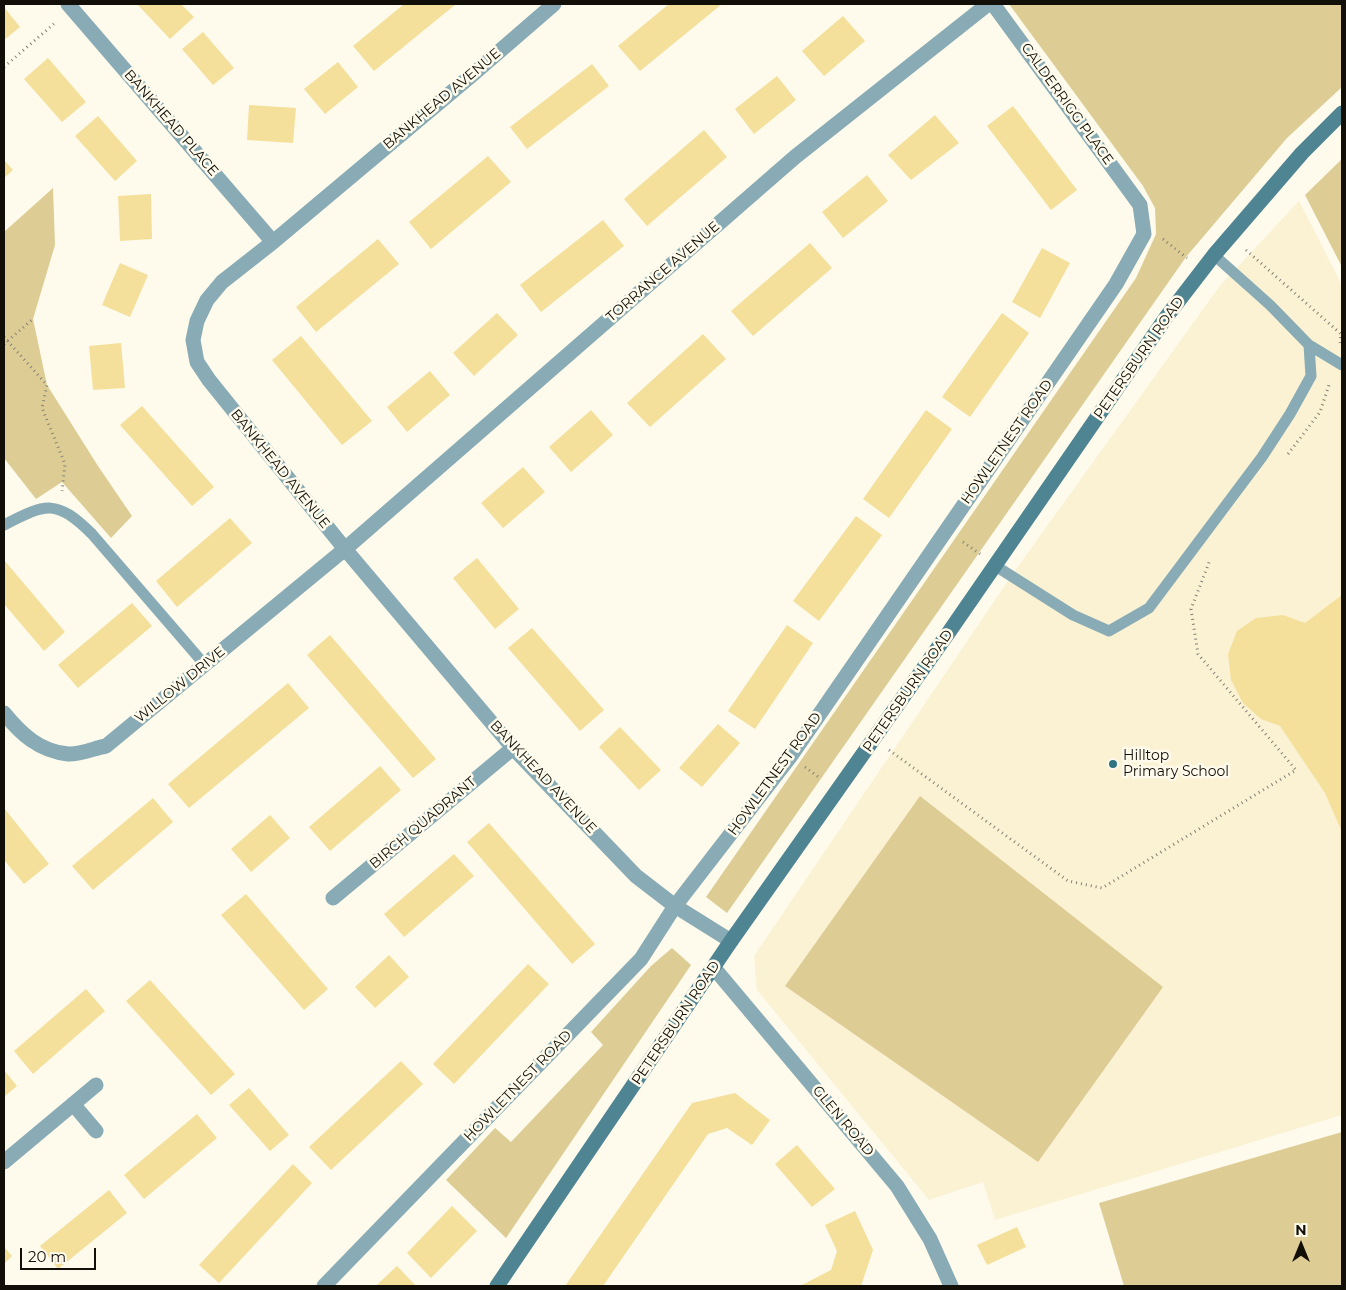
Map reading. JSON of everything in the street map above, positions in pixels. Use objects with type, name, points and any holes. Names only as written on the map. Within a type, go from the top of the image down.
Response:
[{"type":"main road","name":"PETERSBURN ROAD","points":[[497,1286],[731,941],[874,739],[1167,316],[1214,254],[1302,153],[1342,113]]},
{"type":"street","name":"BANKHEAD AVENUE","points":[[554,4],[273,242],[222,282],[207,300],[197,321],[193,340],[197,362],[209,380],[345,549],[513,748],[636,876],[675,906],[731,941]]},
{"type":"street","name":"TORRANCE AVENUE","points":[[345,549],[795,157],[988,4]]},
{"type":"street","name":"CALDERRIGG PLACE","points":[[993,4],[1140,204]]},
{"type":"street","name":"BANKHEAD PLACE","points":[[71,6],[273,242]]},
{"type":"street","name":"HOWLETNEST ROAD","points":[[324,1286],[641,959],[675,906],[790,757],[1116,284],[1144,234],[1140,204]]},
{"type":"street","name":"WILLOW DRIVE","points":[[4,713],[14,725],[39,747],[69,754],[106,746],[345,549]]},
{"type":"street","name":"BIRCH QUADRANT","points":[[333,898],[513,748]]},
{"type":"street","name":"GLEN ROAD","points":[[714,968],[897,1186],[930,1239],[951,1286]]},
{"type":"street","points":[[4,1162],[96,1085]]},
{"type":"street","points":[[73,1104],[96,1131]]},
{"type":"lane","points":[[1214,254],[1270,305],[1309,345],[1339,363]]},
{"type":"lane","points":[[994,565],[1073,615],[1109,631],[1149,608],[1262,457],[1290,414],[1311,376],[1309,345]]},
{"type":"lane","points":[[4,525],[29,512],[45,508],[62,510],[74,516],[92,534],[205,665]]},
{"type":"path","points":[[4,67],[71,6]]},
{"type":"path","points":[[1156,234],[1186,257]]},
{"type":"path","points":[[1231,236],[1341,334],[1339,363],[1320,412],[1285,459]]},
{"type":"path","points":[[4,344],[33,319]]},
{"type":"path","points":[[4,337],[47,385],[42,408],[65,464],[62,482],[62,510]]},
{"type":"path","points":[[956,537],[978,553]]},
{"type":"path","points":[[874,739],[1068,882],[1102,888],[1296,770],[1198,654],[1191,610],[1210,560],[1216,552]]},
{"type":"path","points":[[800,763],[821,778]]},
{"type":"shaded area","points":[[1009,4],[1342,4],[1342,87],[1287,138],[1186,257],[727,913],[706,897],[1136,278],[1156,234],[1155,208],[1143,186]]},
{"type":"shaded area","points":[[1342,159],[1342,267],[1305,195]]},
{"type":"shaded area","points":[[53,188],[55,245],[33,319],[47,385],[132,516],[111,538],[62,482],[36,499],[4,458],[4,232]]},
{"type":"shaded area","name":"Hilltop Primary School","points":[[1299,201],[1342,285],[1342,1115],[995,1220],[983,1182],[929,1200],[757,990],[754,956],[1014,572],[1219,287]]},
{"type":"shaded area","points":[[920,796],[1163,987],[1038,1162],[785,986]]},
{"type":"shaded area","points":[[672,948],[691,965],[506,1238],[446,1180],[495,1128],[511,1142],[603,1045],[591,1032],[651,966]]},
{"type":"shaded area","points":[[1342,1132],[1342,1286],[1124,1286],[1099,1203]]},
{"type":"building","points":[[137,4],[181,4],[194,17],[170,39]]},
{"type":"building","points":[[404,4],[456,4],[374,71],[353,46]]},
{"type":"building","points":[[669,4],[722,4],[640,71],[618,46]]},
{"type":"building","points":[[4,7],[20,27],[4,40]]},
{"type":"building","points":[[843,16],[865,41],[824,76],[802,51]]},
{"type":"building","points":[[203,32],[234,68],[213,85],[182,49]]},
{"type":"building","points":[[48,58],[86,102],[62,122],[24,79]]},
{"type":"building","points":[[338,62],[358,87],[325,114],[304,89]]},
{"type":"building","points":[[592,64],[609,86],[527,149],[510,127]]},
{"type":"building","points":[[777,76],[796,100],[754,134],[735,109]]},
{"type":"building","points":[[249,105],[296,108],[293,143],[247,140]]},
{"type":"building","points":[[1013,106],[1077,190],[1051,210],[987,126]]},
{"type":"building","points":[[935,115],[959,143],[911,180],[888,155]]},
{"type":"building","points":[[98,116],[137,161],[115,181],[75,136]]},
{"type":"building","points":[[704,130],[727,157],[647,226],[624,199]]},
{"type":"building","points":[[488,156],[511,182],[431,249],[409,222]]},
{"type":"building","points":[[4,160],[13,170],[4,178]]},
{"type":"building","points":[[867,175],[888,201],[843,238],[822,212]]},
{"type":"building","points":[[151,194],[152,239],[120,241],[118,196]]},
{"type":"building","points":[[603,220],[624,246],[541,312],[520,285]]},
{"type":"building","points":[[378,239],[399,264],[316,332],[296,307]]},
{"type":"building","points":[[810,243],[832,268],[753,336],[731,311]]},
{"type":"building","points":[[1042,248],[1070,263],[1040,318],[1012,302]]},
{"type":"building","points":[[120,263],[148,275],[130,317],[102,305]]},
{"type":"building","points":[[497,313],[518,335],[474,376],[453,353]]},
{"type":"building","points":[[1002,313],[1029,333],[970,417],[942,397]]},
{"type":"building","points":[[703,334],[726,359],[650,427],[627,403]]},
{"type":"building","points":[[301,336],[372,421],[342,445],[272,360]]},
{"type":"building","points":[[121,343],[125,388],[93,390],[89,346]]},
{"type":"building","points":[[430,371],[450,395],[407,432],[387,407]]},
{"type":"building","points":[[142,406],[214,487],[192,506],[120,425]]},
{"type":"building","points":[[591,410],[613,435],[571,472],[549,447]]},
{"type":"building","points":[[926,410],[952,429],[889,518],[863,499]]},
{"type":"building","points":[[523,467],[545,492],[503,528],[481,503]]},
{"type":"building","points":[[856,516],[882,535],[819,621],[793,601]]},
{"type":"building","points":[[230,518],[252,543],[177,607],[156,581]]},
{"type":"building","points":[[477,558],[519,609],[495,629],[453,578]]},
{"type":"building","points":[[4,560],[65,632],[44,651],[4,604]]},
{"type":"building","points":[[1342,595],[1342,832],[1325,793],[1280,726],[1261,719],[1243,703],[1231,680],[1228,654],[1237,631],[1256,618],[1283,615],[1305,623]]},
{"type":"building","points":[[132,603],[152,626],[78,688],[58,665]]},
{"type":"building","points":[[787,625],[813,643],[755,729],[728,711]]},
{"type":"building","points":[[532,628],[604,710],[580,731],[508,648]]},
{"type":"building","points":[[330,635],[436,759],[413,778],[307,655]]},
{"type":"building","points":[[288,683],[309,708],[189,808],[168,784]]},
{"type":"building","points":[[718,724],[740,743],[702,787],[679,768]]},
{"type":"building","points":[[620,727],[661,770],[639,790],[599,747]]},
{"type":"building","points":[[380,766],[401,790],[330,851],[309,827]]},
{"type":"building","points":[[153,798],[173,822],[93,890],[72,866]]},
{"type":"building","points":[[4,808],[49,864],[24,884],[4,860]]},
{"type":"building","points":[[270,815],[290,838],[251,872],[231,849]]},
{"type":"building","points":[[489,823],[595,944],[572,964],[467,842]]},
{"type":"building","points":[[454,854],[474,876],[404,937],[384,914]]},
{"type":"building","points":[[246,894],[328,989],[304,1010],[221,915]]},
{"type":"building","points":[[389,955],[409,977],[375,1008],[355,987]]},
{"type":"building","points":[[528,964],[549,984],[454,1084],[433,1064]]},
{"type":"building","points":[[150,980],[235,1074],[211,1095],[126,1001]]},
{"type":"building","points":[[86,989],[105,1011],[33,1074],[14,1051]]},
{"type":"building","points":[[401,1061],[423,1084],[331,1170],[309,1147]]},
{"type":"building","points":[[4,1070],[17,1086],[4,1097]]},
{"type":"building","points":[[249,1088],[289,1135],[270,1151],[229,1105]]},
{"type":"building","points":[[735,1093],[770,1120],[752,1145],[727,1128],[708,1134],[603,1286],[565,1286],[692,1103]]},
{"type":"building","points":[[197,1114],[217,1138],[144,1199],[124,1175]]},
{"type":"building","points":[[797,1145],[835,1189],[812,1207],[775,1164]]},
{"type":"building","points":[[293,1164],[312,1183],[219,1283],[199,1265]]},
{"type":"building","points":[[109,1190],[127,1213],[58,1269],[40,1246]]},
{"type":"building","points":[[452,1206],[477,1231],[431,1278],[407,1253]]},
{"type":"building","points":[[855,1211],[873,1250],[861,1286],[800,1286],[831,1270],[837,1251],[825,1225]]},
{"type":"building","points":[[1017,1227],[1026,1247],[987,1265],[977,1245]]},
{"type":"building","points":[[4,1247],[12,1256],[4,1264]]},
{"type":"building","points":[[397,1266],[416,1286],[376,1286],[381,1281]]},
{"type":"place","name":"Hilltop Primary School","points":[[1113,764]]}]
